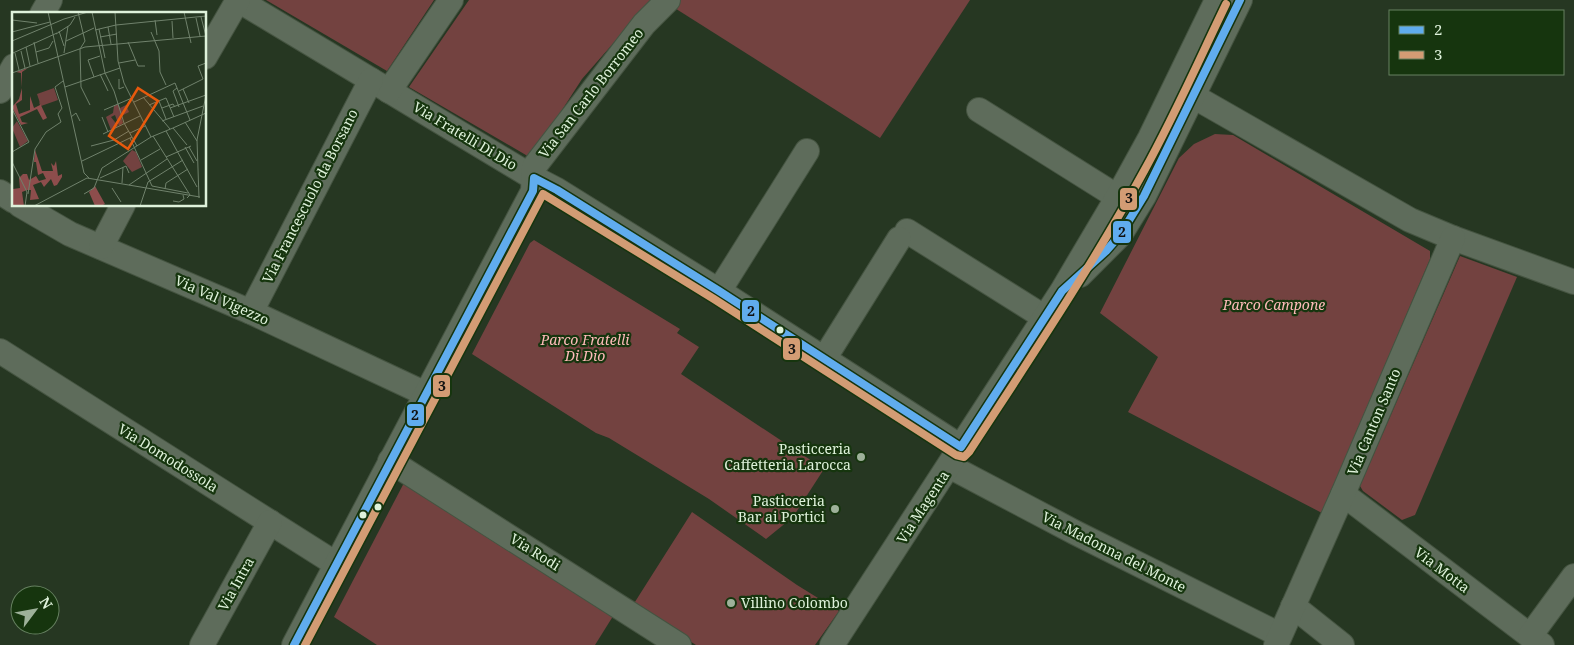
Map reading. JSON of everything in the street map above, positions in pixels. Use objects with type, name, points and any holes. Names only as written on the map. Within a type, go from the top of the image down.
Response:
[{"type":"street","points":[[43,12],[50,0]]},
{"type":"street","points":[[206,55],[238,0]]},
{"type":"street","name":"Via Fratelli Di Dio","points":[[238,0],[556,190],[719,292],[824,359],[955,457]]},
{"type":"street","points":[[380,85],[451,0]]},
{"type":"street","name":"Via San Carlo Borromeo","points":[[294,645],[533,191],[534,167],[644,24],[668,0]]},
{"type":"street","name":"Via Magenta","points":[[1184,92],[1217,0]]},
{"type":"street","name":"Via Magenta","points":[[832,645],[1044,317],[1127,204],[1143,151],[1184,92],[1240,0]]},
{"type":"street","points":[[0,91],[12,70]]},
{"type":"street","name":"Via Francescuolo da Borsano","points":[[251,312],[380,85]]},
{"type":"street","points":[[1184,92],[1423,226],[1574,282]]},
{"type":"street","points":[[979,110],[1127,204]]},
{"type":"street","points":[[719,292],[807,151]]},
{"type":"street","points":[[0,192],[12,200]]},
{"type":"street","name":"Via Val Vigezzo","points":[[22,206],[56,227],[251,312],[426,394]]},
{"type":"street","points":[[101,247],[122,206]]},
{"type":"street","points":[[824,359],[903,235],[1044,317]]},
{"type":"street","name":"Via Canton Santo","points":[[1278,640],[1453,238]]},
{"type":"street","name":"Via Domodossola","points":[[0,351],[336,564]]},
{"type":"street","name":"Via Madonna del Monte","points":[[955,457],[1076,533],[1278,640]]},
{"type":"street","name":"Via Rodi","points":[[390,460],[679,645]]},
{"type":"street","name":"Via Motta","points":[[1343,494],[1536,640]]},
{"type":"street","name":"Via Intra","points":[[202,645],[270,522]]},
{"type":"street","points":[[1536,640],[1574,576]]},
{"type":"street","points":[[1293,606],[1342,645]]},
{"type":"green space","points":[[266,0],[434,0],[387,71]]},
{"type":"green space","points":[[469,0],[651,0],[582,79],[531,158],[409,87]]},
{"type":"green space","points":[[662,0],[970,0],[880,138]]},
{"type":"green space","name":"Parco Campone","points":[[1215,134],[1233,135],[1430,251],[1430,259],[1322,513],[1128,412],[1158,357],[1100,313],[1179,158],[1194,144]]},
{"type":"green space","name":"Parco Fratelli Di Dio","points":[[534,240],[680,329],[677,333],[699,347],[681,374],[824,469],[793,517],[766,539],[709,499],[609,438],[596,433],[472,354],[530,243]]},
{"type":"green space","points":[[1460,256],[1517,277],[1415,515],[1402,520],[1363,491],[1360,486]]},
{"type":"green space","points":[[406,479],[615,613],[595,645],[377,645],[334,617]]},
{"type":"green space","points":[[692,512],[797,585],[839,611],[815,645],[696,645],[633,605]]},
{"type":"transit line","name":"2","points":[[294,645],[533,191],[534,178],[557,190],[719,291],[961,447],[1062,291],[1106,251],[1120,235],[1144,196],[1240,0]]},
{"type":"transit line","name":"3","points":[[305,645],[543,194],[714,299],[956,455],[964,457],[1059,313],[1124,207],[1166,130],[1226,4]]},
{"type":"place","name":"Pasticceria Caffetteria Larocca","points":[[861,457]]},
{"type":"place","name":"Pasticceria Bar ai Portici","points":[[835,509]]},
{"type":"place","name":"Villino Colombo","points":[[731,603]]}]
